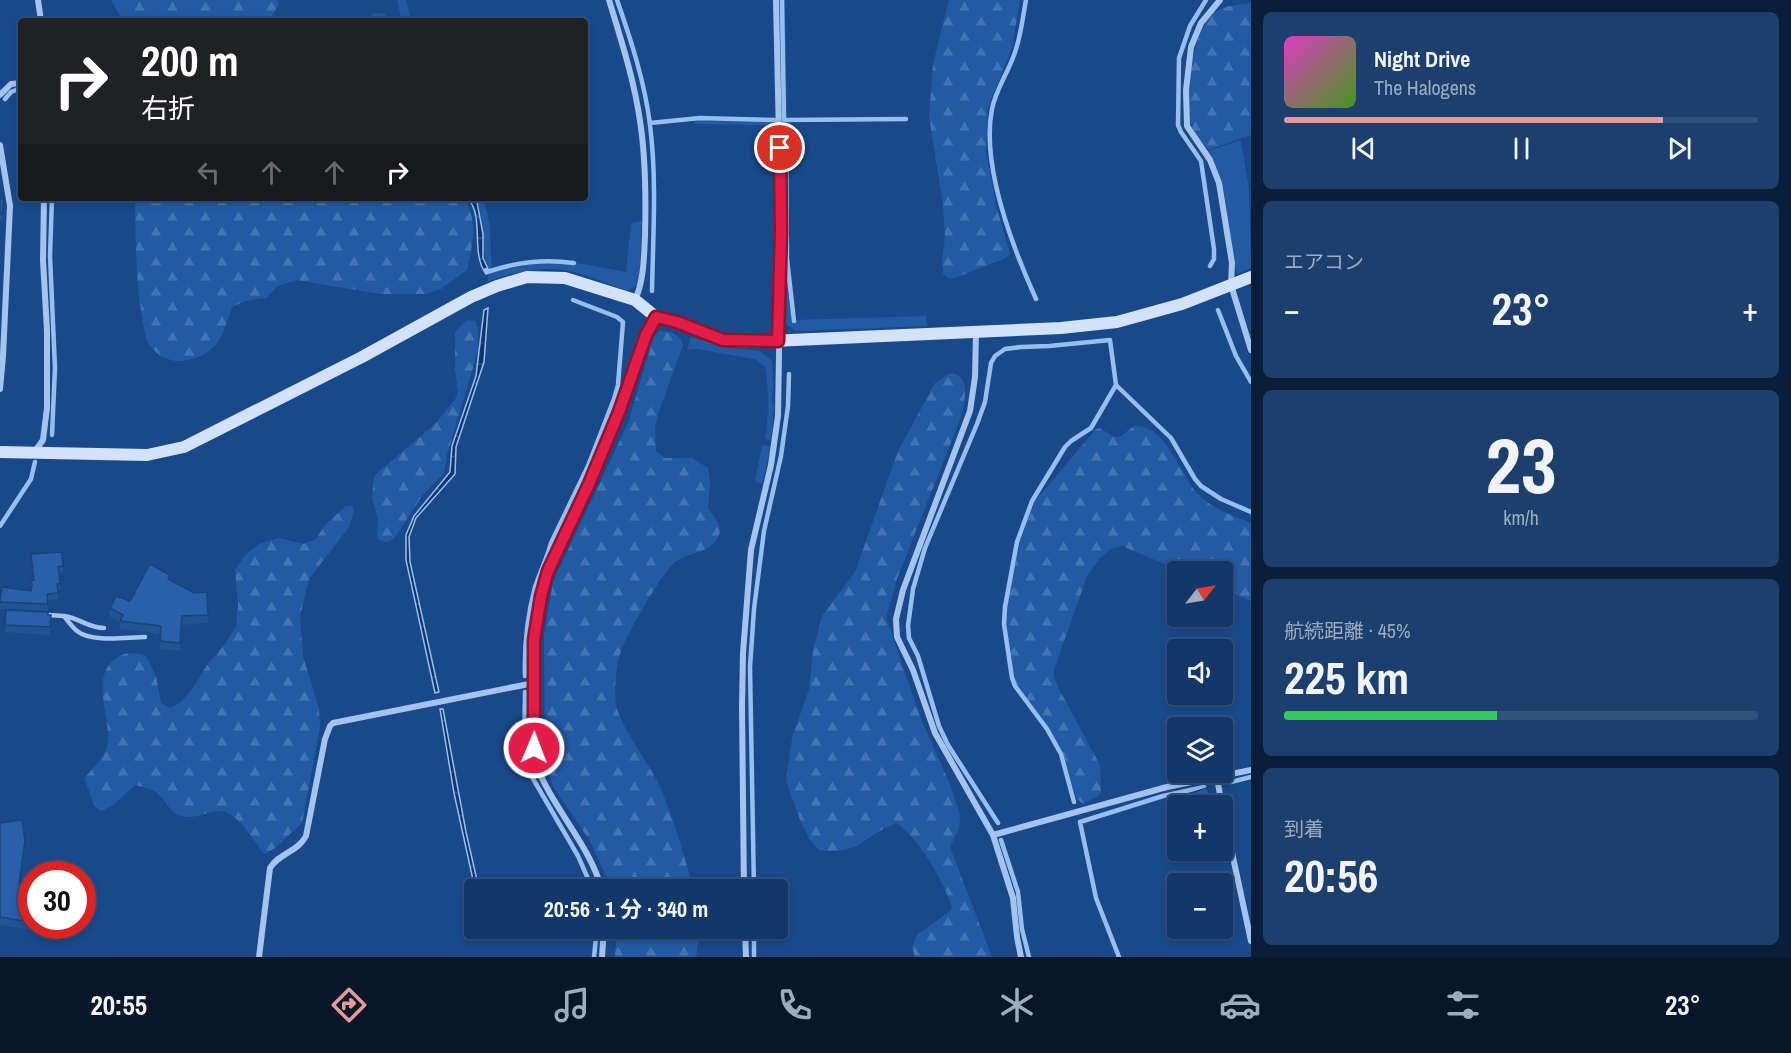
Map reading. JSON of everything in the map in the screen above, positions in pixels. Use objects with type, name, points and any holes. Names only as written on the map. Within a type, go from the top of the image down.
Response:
[{"type":"street","points":[[38,0],[40,18]]},
{"type":"street","points":[[609,0],[635,90],[644,161],[646,199],[644,248],[640,291],[635,300]]},
{"type":"street","points":[[744,879],[743,653],[751,550],[771,465],[778,416],[781,219],[776,0]]},
{"type":"street","points":[[1220,0],[1201,23],[1191,47],[1186,90],[1187,126],[1210,160],[1219,183],[1232,263],[1231,285],[1251,351]]},
{"type":"street","points":[[0,95],[10,84],[18,83]]},
{"type":"street","points":[[0,146],[10,206],[0,389]]},
{"type":"street","points":[[35,451],[43,440],[47,408],[43,260],[45,201]]},
{"type":"street","points":[[0,272],[8,272]]},
{"type":"street","points":[[0,452],[147,455],[184,447],[362,357],[471,297],[527,277],[565,278],[635,300],[656,317],[677,322],[723,340],[778,341],[1061,328],[1117,322],[1182,304],[1251,277]]},
{"type":"street","points":[[597,879],[579,839],[543,779],[534,758],[534,640],[541,596],[548,571],[594,472],[619,412],[646,335],[656,317]]},
{"type":"street","points":[[976,332],[975,377],[970,411],[898,604],[896,631],[900,646],[913,670],[935,733],[993,835],[1013,898],[1021,957]]},
{"type":"street","points":[[259,957],[270,868],[276,860],[299,846],[306,836],[323,748],[333,723],[534,683]]},
{"type":"street","points":[[1233,774],[1251,770]]},
{"type":"street","points":[[993,835],[1167,787],[1189,783]]},
{"type":"street","points":[[1233,857],[1251,941]]},
{"type":"street","points":[[602,957],[603,939]]},
{"type":"street","points":[[746,939],[746,957]]},
{"type":"lane","points":[[45,615],[77,617],[85,625],[104,628]]},
{"type":"lane","points":[[64,615],[76,630],[87,636],[145,637]]},
{"type":"green space","points":[[111,0],[277,0],[279,4],[271,18],[121,18]]},
{"type":"green space","points":[[397,0],[406,0],[410,18],[401,18]]},
{"type":"green space","points":[[779,0],[785,0],[787,125],[782,122]]},
{"type":"green space","points":[[949,0],[1020,0],[1012,48],[988,107],[986,151],[996,205],[1010,254],[1006,258],[955,278],[949,278],[943,274],[945,237],[943,205],[929,117],[933,64]]},
{"type":"green space","points":[[1251,3],[1251,135],[1208,150],[1192,127],[1189,116],[1189,84],[1195,49],[1207,21],[1215,12],[1227,7]]},
{"type":"green space","points":[[373,14],[384,14],[389,18],[369,18]]},
{"type":"green space","points":[[692,117],[776,118],[775,123],[771,125],[695,124]]},
{"type":"green space","points":[[788,130],[789,262],[795,320],[926,316],[927,326],[796,331],[783,322],[785,224],[782,135]]},
{"type":"green space","points":[[1241,140],[1249,189],[1251,268],[1237,274],[1221,183],[1208,151]]},
{"type":"green space","points":[[135,201],[466,201],[472,215],[473,233],[467,270],[441,289],[426,294],[381,294],[296,280],[278,286],[266,298],[246,301],[232,307],[219,341],[199,357],[188,360],[176,361],[164,358],[150,346],[145,334],[137,273]]},
{"type":"green space","points":[[476,201],[483,201],[488,214],[492,272],[545,262],[584,264],[626,272],[631,223],[642,221],[639,282],[635,287],[626,291],[588,276],[543,269],[488,281],[490,272],[485,254]]},
{"type":"green space","points":[[467,320],[475,321],[478,328],[478,351],[447,455],[444,473],[422,496],[394,539],[387,542],[379,540],[377,537],[378,519],[372,498],[374,476],[436,423],[456,398],[458,390],[455,369],[455,332]]},
{"type":"green space","points":[[660,331],[668,332],[680,338],[683,345],[659,411],[655,428],[656,451],[665,458],[692,458],[708,468],[710,481],[708,509],[716,520],[720,532],[719,537],[711,546],[683,557],[667,571],[630,631],[621,651],[616,672],[617,709],[661,789],[690,879],[607,879],[590,841],[553,786],[545,764],[544,635],[553,582],[628,423],[654,336]]},
{"type":"green space","points":[[691,337],[728,348],[760,351],[772,361],[772,402],[774,405],[771,440],[765,439],[768,403],[765,367],[755,359],[697,349],[687,350]]},
{"type":"green space","points":[[953,373],[963,380],[965,385],[961,417],[897,579],[886,618],[923,724],[950,784],[960,815],[959,829],[950,847],[992,957],[915,957],[912,948],[917,935],[950,911],[952,907],[936,872],[922,850],[897,823],[853,847],[833,851],[819,850],[810,840],[801,822],[786,781],[792,738],[809,689],[813,650],[822,616],[855,572],[898,451],[935,383]]},
{"type":"green space","points":[[1134,426],[1155,433],[1164,441],[1198,494],[1210,504],[1251,523],[1251,601],[1233,593],[1233,561],[1167,561],[1167,565],[1122,546],[1111,549],[1100,558],[1087,576],[1054,670],[1054,678],[1059,689],[1100,765],[1101,792],[1083,804],[1076,798],[1063,754],[1013,678],[1006,607],[1020,542],[1035,501],[1096,429],[1100,428],[1114,437],[1121,436]]},
{"type":"green space","points":[[762,445],[771,446],[762,484],[755,481]]},
{"type":"green space","points":[[346,506],[353,506],[354,511],[349,527],[309,579],[300,617],[303,656],[319,709],[320,727],[302,823],[274,849],[264,854],[244,827],[231,815],[218,811],[195,816],[181,816],[173,812],[157,793],[144,787],[135,785],[113,805],[102,811],[95,807],[84,778],[106,750],[108,729],[103,686],[108,667],[115,659],[126,654],[146,656],[156,676],[161,703],[170,708],[180,703],[236,627],[238,606],[235,570],[246,554],[259,544],[279,538],[303,544],[315,540],[326,524]]},
{"type":"green space","points":[[616,939],[699,939],[696,957],[615,957]]},
{"type":"water","points":[[470,201],[476,201],[483,234],[483,258],[489,271],[486,274],[479,256],[473,206]]},
{"type":"water","points":[[488,308],[484,362],[456,447],[455,474],[416,518],[409,537],[410,562],[439,692],[435,693],[406,560],[406,535],[414,516],[450,472],[452,446],[476,376],[484,310]]},
{"type":"water","points":[[440,709],[443,709],[477,879],[473,879],[454,793]]},
{"type":"building","points":[[0,199],[4,199],[2,214],[0,214]]},
{"type":"building","points":[[62,552],[63,566],[58,567],[60,584],[57,584],[58,593],[47,594],[48,604],[0,602],[2,587],[31,591],[31,581],[34,580],[31,554]]},
{"type":"building","points":[[150,564],[170,575],[168,579],[194,593],[207,592],[208,615],[182,616],[180,643],[160,641],[161,626],[120,621],[123,615],[110,608],[116,596],[130,601]]},
{"type":"building","points":[[6,610],[48,612],[48,615],[51,615],[50,627],[5,625]]},
{"type":"building","points":[[1207,788],[1209,795],[1184,795]]},
{"type":"building","points":[[22,820],[25,841],[22,861],[18,861],[18,920],[0,917],[0,823]]},
{"type":"waterway","points":[[617,0],[641,78],[650,125],[654,187],[652,291]]},
{"type":"waterway","points":[[782,0],[784,120],[906,119]]},
{"type":"waterway","points":[[1026,0],[1016,49],[994,101],[990,131],[991,155],[1001,206],[1036,299]]},
{"type":"waterway","points":[[1206,0],[1190,26],[1179,58],[1178,125],[1201,161],[1214,249],[1214,259],[1210,266]]},
{"type":"waterway","points":[[5,99],[11,92],[18,89]]},
{"type":"waterway","points":[[650,123],[700,118],[775,120]]},
{"type":"waterway","points":[[786,135],[787,259],[794,321]]},
{"type":"waterway","points":[[52,201],[50,256],[55,368],[52,435]]},
{"type":"waterway","points":[[486,270],[487,272],[530,262],[574,263]]},
{"type":"waterway","points":[[525,676],[527,631],[535,587],[551,543],[588,466],[618,385],[623,322],[617,317],[573,300]]},
{"type":"waterway","points":[[1218,310],[1236,356],[1251,382]]},
{"type":"waterway","points":[[998,823],[948,745],[939,726],[918,656],[909,638],[908,626],[913,589],[925,548],[977,424],[985,402],[991,363],[995,356],[1005,349],[1110,340],[1116,385],[1171,438],[1201,486],[1221,499],[1251,512]]},
{"type":"waterway","points":[[754,879],[750,667],[754,609],[764,531],[781,456],[788,406],[789,374]]},
{"type":"waterway","points":[[1074,802],[1061,754],[1047,729],[1015,686],[1012,678],[1004,624],[1005,607],[1017,542],[1032,501],[1065,447],[1091,428],[1116,385]]},
{"type":"waterway","points":[[0,526],[31,479],[35,462]]},
{"type":"waterway","points":[[525,692],[525,765],[578,856],[588,879]]},
{"type":"waterway","points":[[1233,782],[1251,777]]},
{"type":"waterway","points":[[1119,957],[1096,898],[1080,822],[1163,796],[1204,787]]},
{"type":"waterway","points":[[1001,840],[1018,892],[1022,929],[1029,957]]},
{"type":"waterway","points":[[594,957],[596,939]]},
{"type":"waterway","points":[[754,939],[754,957]]},
{"type":"route","points":[[534,748],[534,640],[541,596],[548,571],[589,484],[619,412],[646,335],[656,317],[677,322],[723,340],[778,341],[781,231],[780,148]]}]
